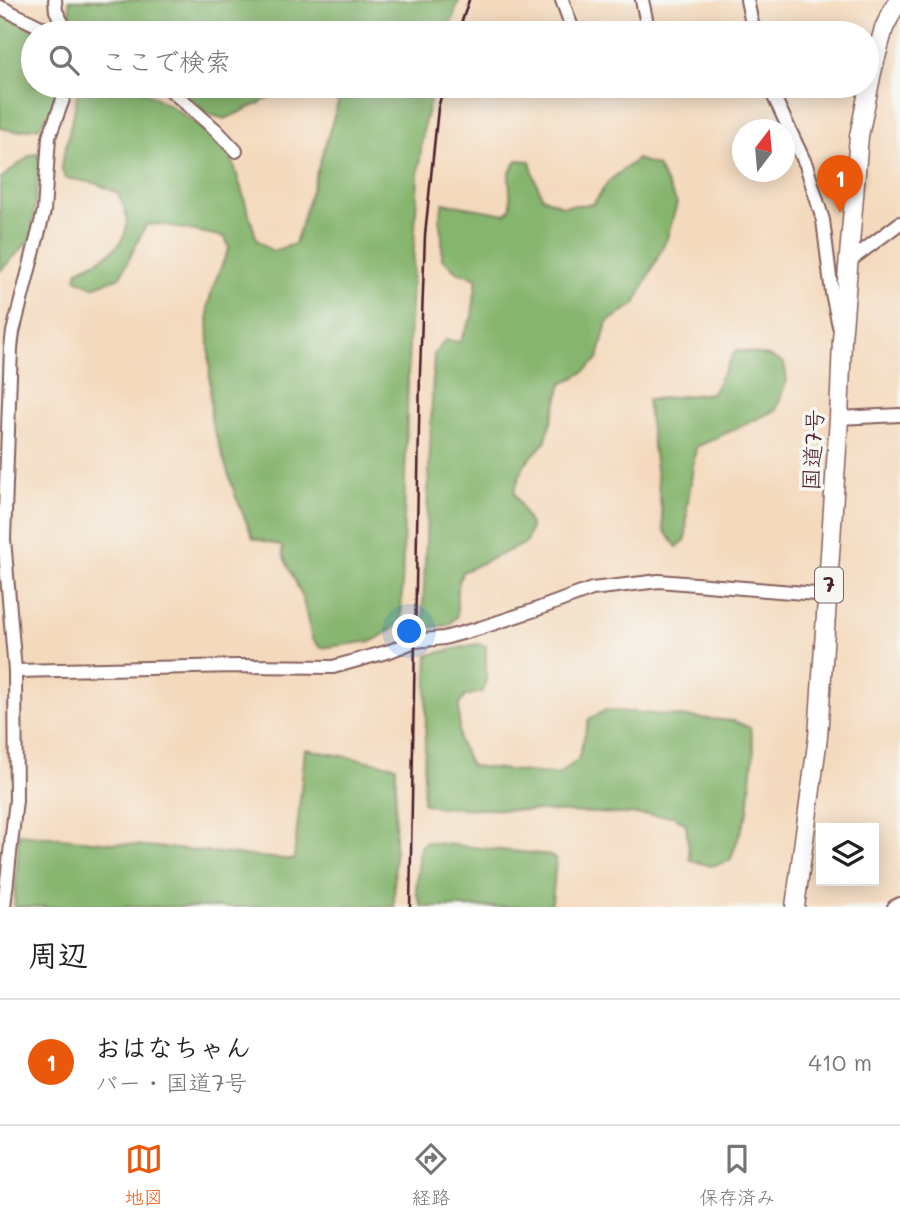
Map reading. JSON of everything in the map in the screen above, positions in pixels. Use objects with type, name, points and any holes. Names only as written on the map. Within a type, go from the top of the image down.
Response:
[{"type":"highway","name":"国道7号","points":[[879,46],[884,28],[898,0]]},
{"type":"highway","name":"国道7号","points":[[795,907],[818,737],[842,340],[859,136],[866,98]]},
{"type":"street","points":[[55,0],[56,11],[61,21]]},
{"type":"street","points":[[562,0],[570,21]]},
{"type":"street","points":[[642,0],[646,21]]},
{"type":"street","points":[[747,0],[750,21]]},
{"type":"street","points":[[0,7],[29,21]]},
{"type":"street","points":[[4,907],[16,800],[15,670],[4,539],[11,348],[44,211],[49,137],[64,98]]},
{"type":"street","points":[[180,98],[236,151]]},
{"type":"street","points":[[775,98],[806,165],[823,220],[832,293],[842,340]]},
{"type":"street","points":[[848,262],[900,223]]},
{"type":"street","points":[[839,418],[900,415]]},
{"type":"street","points":[[15,670],[333,667],[415,641],[444,638],[480,628],[592,589],[659,581],[828,595]]},
{"type":"street","points":[[894,907],[900,904]]},
{"type":"green space","points":[[69,0],[459,0],[452,21],[71,21]]},
{"type":"green space","points":[[0,13],[21,24],[21,98],[54,98],[50,112],[39,127],[16,131],[0,128]]},
{"type":"green space","points":[[77,98],[156,98],[180,112],[216,140],[233,162],[257,240],[272,251],[295,244],[338,98],[431,98],[424,124],[418,175],[409,340],[401,623],[373,641],[321,648],[312,639],[302,596],[283,555],[282,546],[253,538],[236,497],[211,420],[208,306],[229,248],[225,237],[160,224],[146,225],[120,277],[93,287],[76,279],[78,270],[96,262],[120,243],[127,226],[118,193],[95,183],[65,178],[61,167]]},
{"type":"green space","points":[[189,98],[268,98],[225,119],[208,114]]},
{"type":"green space","points":[[39,154],[31,239],[0,271],[0,179],[31,155]]},
{"type":"green space","points":[[637,159],[657,166],[677,203],[667,238],[635,304],[607,322],[598,359],[584,372],[562,384],[545,442],[524,465],[514,492],[531,527],[526,543],[462,572],[457,590],[457,616],[449,625],[426,628],[423,609],[434,354],[445,340],[460,342],[472,317],[477,278],[458,272],[442,259],[439,220],[443,203],[506,214],[511,207],[509,174],[517,160],[530,161],[542,197],[562,206],[593,204],[609,181]]},
{"type":"green space","points":[[736,350],[768,356],[784,363],[787,380],[776,410],[696,447],[687,507],[686,539],[677,547],[664,530],[647,400],[712,393]]},
{"type":"green space","points":[[477,644],[486,646],[486,680],[483,692],[465,696],[459,705],[459,741],[471,766],[557,775],[578,760],[589,719],[606,710],[734,721],[750,728],[754,749],[748,811],[730,861],[711,866],[690,860],[686,824],[674,816],[437,807],[423,803],[428,655]]},
{"type":"green space","points":[[305,749],[396,766],[394,907],[14,907],[19,834],[294,860]]},
{"type":"green space","points":[[425,842],[549,855],[556,860],[552,902],[544,907],[422,907],[416,892],[420,847]]},
{"type":"railway","points":[[462,21],[469,0]]},
{"type":"railway","points":[[410,907],[425,235],[441,98]]},
{"type":"place","name":"おはなちゃん","points":[[840,213]]}]
